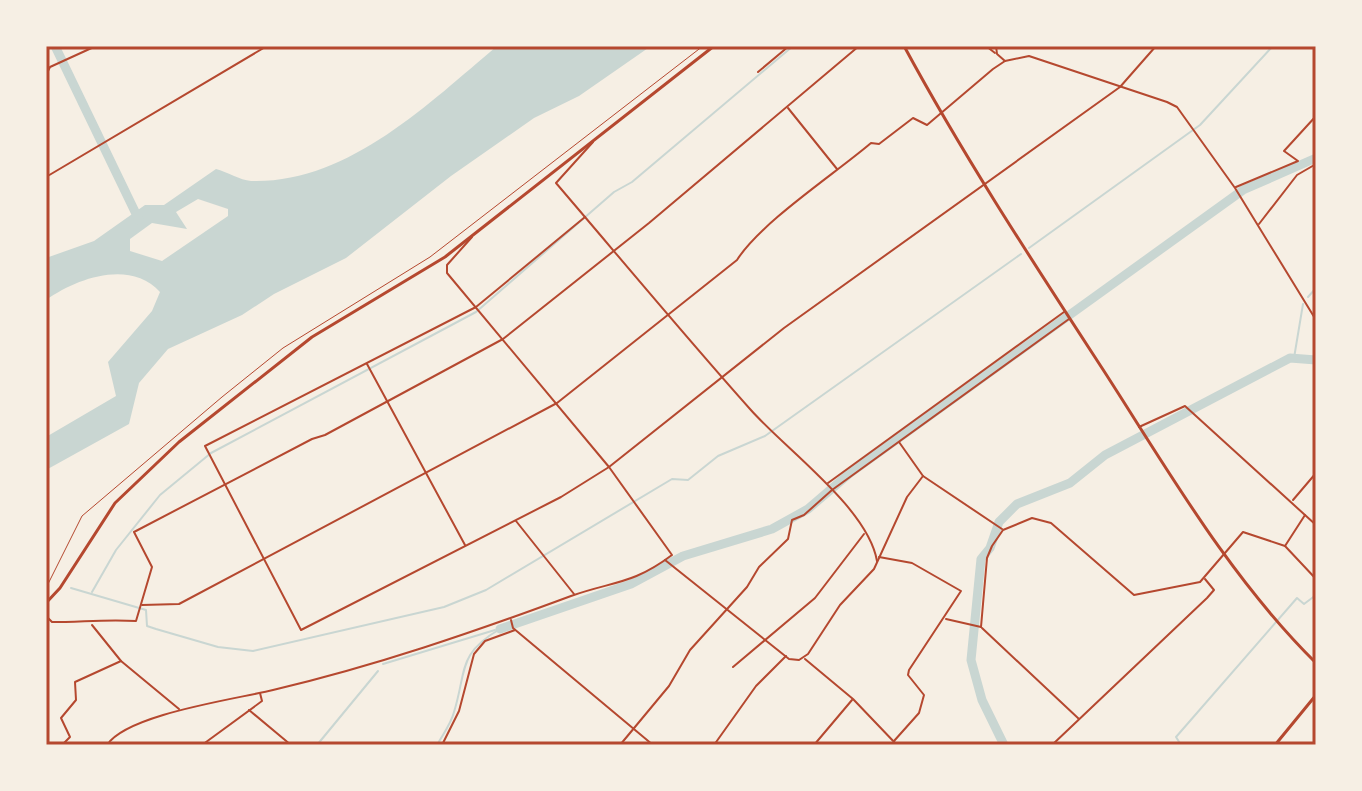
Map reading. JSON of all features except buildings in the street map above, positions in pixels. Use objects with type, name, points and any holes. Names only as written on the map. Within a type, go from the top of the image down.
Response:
[{"type":"main road","points":[[46,603],[60,588],[115,503],[179,442],[312,337],[445,257],[714,46]]},
{"type":"main road","points":[[904,46],[983,185],[1152,450],[1223,553],[1276,621],[1316,663]]},
{"type":"main road","points":[[1275,745],[1316,695]]},
{"type":"street","points":[[46,75],[50,67],[96,46]]},
{"type":"street","points":[[46,177],[267,46]]},
{"type":"street","points":[[758,72],[789,46]]},
{"type":"street","points":[[46,616],[52,622],[92,624],[111,618],[136,621],[152,567],[134,532],[325,435],[503,339],[615,251],[859,46]]},
{"type":"street","points":[[986,46],[1005,61]]},
{"type":"street","points":[[996,46],[997,54]]},
{"type":"street","points":[[585,217],[476,307],[205,446],[301,630],[516,520],[609,467],[721,376],[1120,87],[1156,46]]},
{"type":"street","points":[[142,605],[179,604],[557,403],[737,260],[750,244],[871,143],[879,144],[913,118],[927,125],[1005,61],[1029,56],[1177,107],[1235,188],[1316,320]]},
{"type":"street","points":[[787,107],[837,169]]},
{"type":"street","points":[[1235,188],[1298,161],[1284,151],[1316,116]]},
{"type":"street","points":[[596,137],[556,183],[768,430],[828,485],[865,533],[878,559]]},
{"type":"street","points":[[1259,225],[1297,175],[1316,164]]},
{"type":"street","points":[[107,745],[116,736],[180,710],[261,695],[511,621],[575,595],[633,580],[672,555],[609,467],[447,273],[447,265],[473,236]]},
{"type":"street","points":[[828,485],[1065,313]]},
{"type":"street","points":[[620,745],[669,686],[690,650],[726,611],[759,567],[788,539],[792,520],[804,515],[832,490],[1069,319]]},
{"type":"street","points":[[367,364],[465,546]]},
{"type":"street","points":[[1138,428],[1185,406],[1316,525]]},
{"type":"street","points":[[899,441],[923,476],[1002,529]]},
{"type":"street","points":[[1292,501],[1316,473]]},
{"type":"street","points":[[804,658],[840,605],[878,559],[907,497],[923,476]]},
{"type":"street","points":[[1285,546],[1305,513]]},
{"type":"street","points":[[980,628],[987,558],[1002,529],[1032,518],[1051,523],[1134,595],[1200,582],[1243,532],[1285,546],[1316,579]]},
{"type":"street","points":[[516,520],[544,560],[575,595]]},
{"type":"street","points":[[733,667],[767,642],[815,598],[865,533]]},
{"type":"street","points":[[878,559],[912,563],[961,591],[909,670],[911,681],[924,695],[923,706],[894,741]]},
{"type":"street","points":[[666,561],[786,656],[804,658],[853,699],[897,745]]},
{"type":"street","points":[[1052,745],[1207,598],[1214,590],[1204,578]]},
{"type":"street","points":[[945,619],[991,632],[1080,720]]},
{"type":"street","points":[[511,621],[515,629],[653,745]]},
{"type":"street","points":[[92,624],[121,661],[180,710]]},
{"type":"street","points":[[442,745],[459,711],[474,654],[485,641],[515,629]]},
{"type":"street","points":[[714,745],[756,686],[786,656]]},
{"type":"street","points":[[62,745],[70,737],[61,718],[76,700],[75,682],[121,661]]},
{"type":"street","points":[[202,745],[248,710],[261,695]]},
{"type":"street","points":[[814,745],[853,699]]},
{"type":"street","points":[[248,710],[291,745]]},
{"type":"shaded area","points":[[497,46],[651,46],[579,96],[534,118],[451,176],[346,258],[274,294],[242,315],[168,349],[139,383],[129,424],[46,470],[46,437],[116,396],[108,362],[152,311],[160,292],[134,276],[103,275],[73,285],[46,300],[46,258],[94,241],[145,205],[164,205],[216,169],[251,181],[286,178],[320,169],[353,155],[414,115]],"holes":[[[198,199],[228,209],[228,216],[162,261],[130,251],[130,239],[152,223],[187,229],[176,212]]]},
{"type":"waterway","points":[[55,46],[139,220]]},
{"type":"waterway","points":[[92,592],[116,550],[160,495],[211,453],[476,312],[614,192],[632,182],[793,46]]},
{"type":"waterway","points":[[1029,248],[1200,125],[1273,46]]},
{"type":"waterway","points":[[500,629],[631,584],[683,556],[772,529],[808,509],[850,473],[1243,190],[1316,158]]},
{"type":"waterway","points":[[71,588],[146,610],[147,626],[218,647],[253,651],[444,607],[486,590],[672,479],[688,480],[718,456],[765,436],[1021,254]]},
{"type":"waterway","points":[[1308,297],[1316,288]]},
{"type":"waterway","points":[[1294,358],[1303,304]]},
{"type":"waterway","points":[[1004,745],[982,700],[971,660],[981,559],[990,548],[999,522],[1017,504],[1070,483],[1105,455],[1290,358],[1316,360]]},
{"type":"waterway","points":[[1181,745],[1176,737],[1297,598],[1304,604],[1316,595]]},
{"type":"waterway","points":[[437,745],[453,716],[470,655],[500,629]]},
{"type":"waterway","points":[[383,664],[495,630]]},
{"type":"waterway","points":[[317,745],[378,671]]}]
